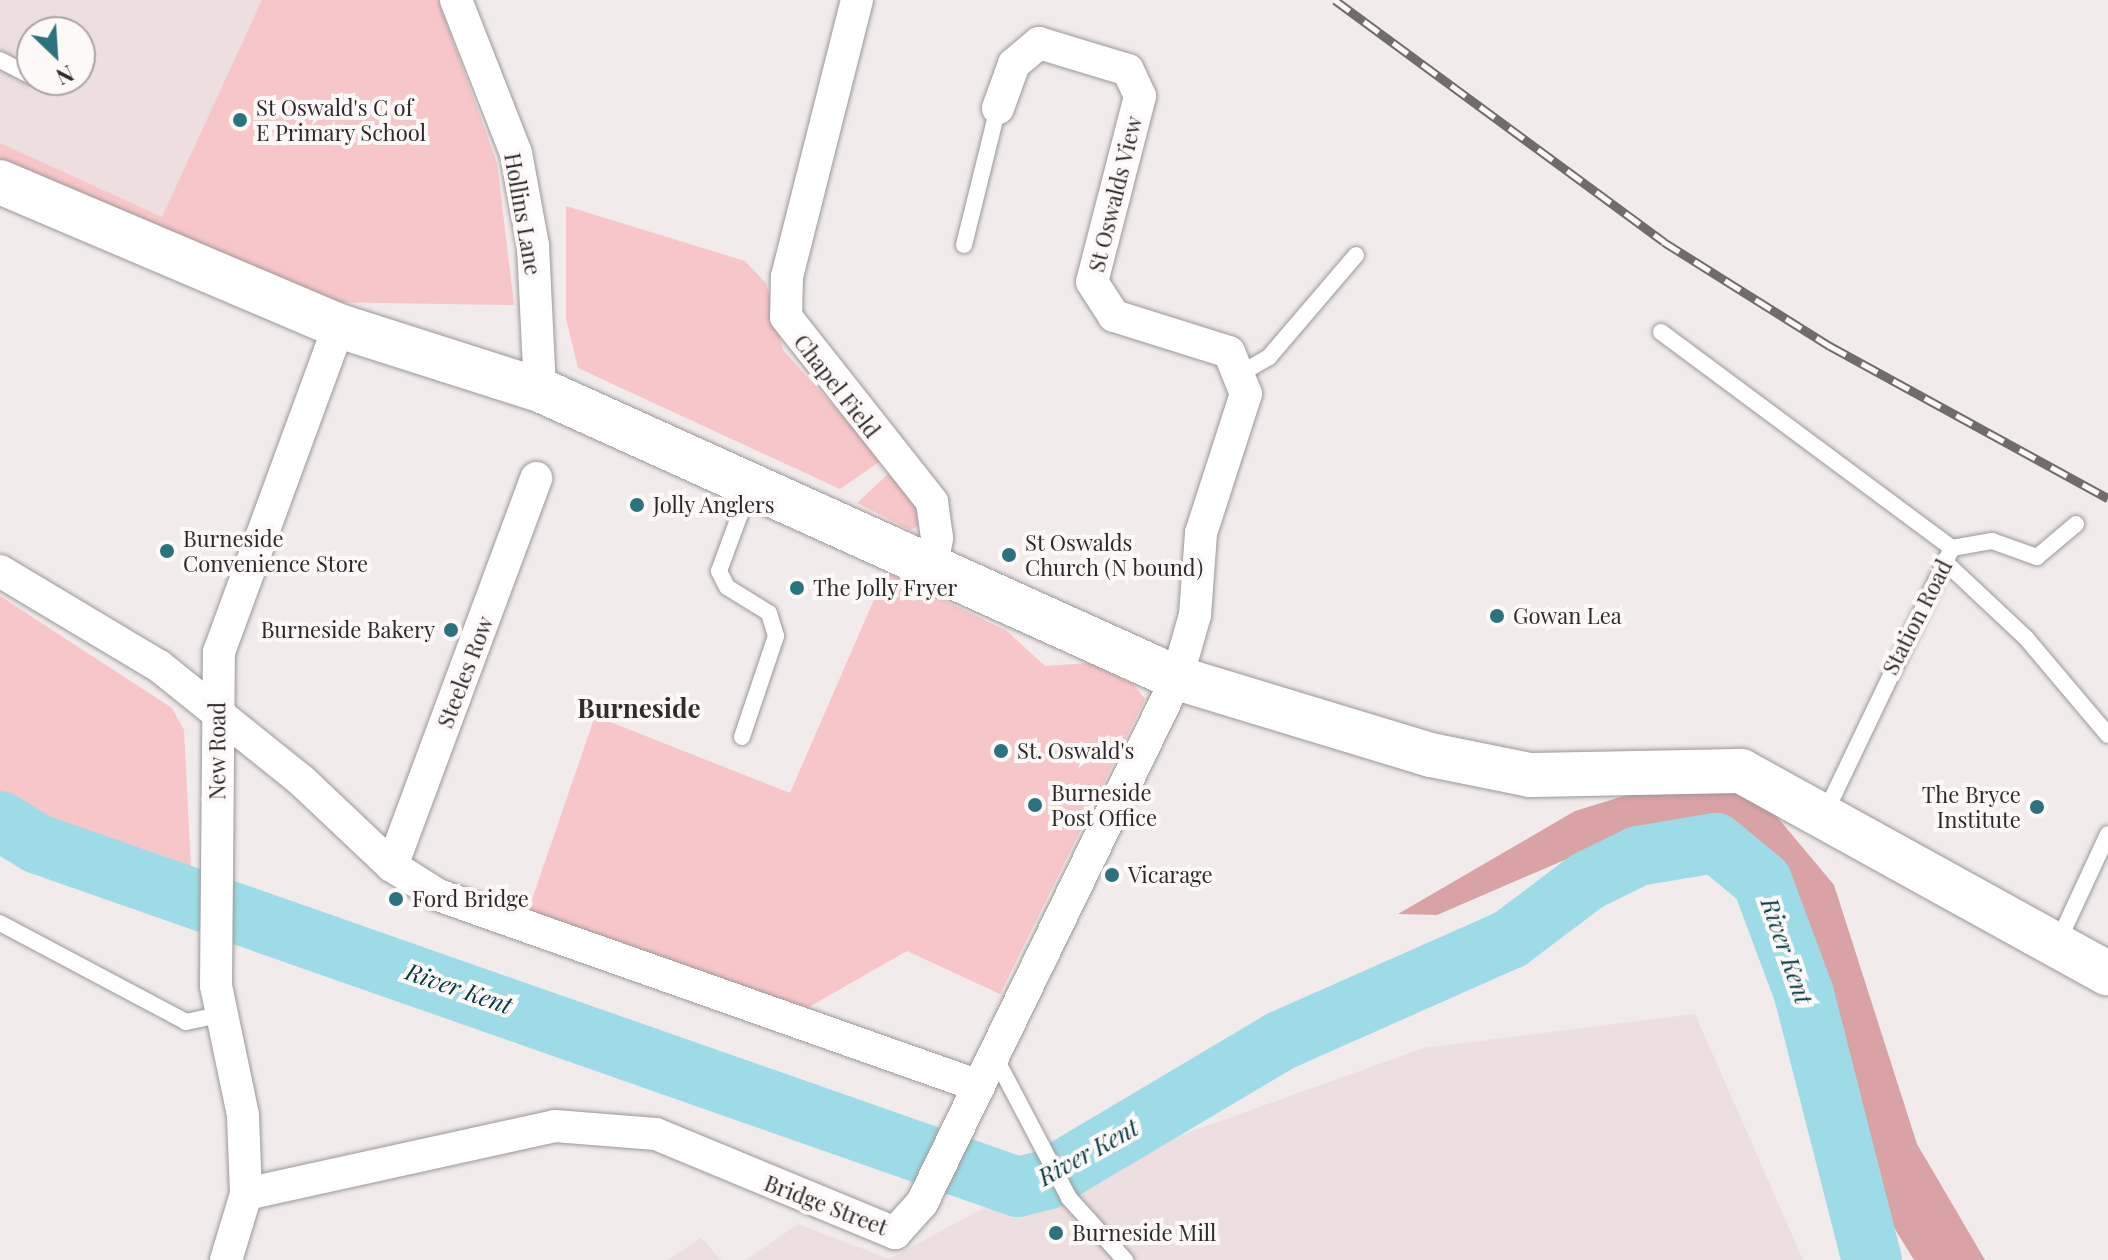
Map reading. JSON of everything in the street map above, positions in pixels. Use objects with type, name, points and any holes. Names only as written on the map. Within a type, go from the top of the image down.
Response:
[{"type":"street","name":"Hollins Lane","points":[[456,0],[516,153],[533,246],[540,390]]},
{"type":"street","name":"Chapel Field","points":[[857,0],[787,277],[786,317],[932,502],[937,538],[931,571]]},
{"type":"street","name":"St Oswalds View","points":[[998,108],[1014,64],[1039,43],[1128,70],[1140,96],[1092,282],[1114,316],[1229,352],[1238,375]]},
{"type":"street","points":[[0,182],[339,326],[540,390],[931,571],[1177,678],[1431,755],[1530,775],[1741,771],[1825,813],[2108,974]]},
{"type":"street","name":"New Road","points":[[226,1260],[246,1194],[243,1115],[218,1000],[216,713],[219,652],[339,326]]},
{"type":"street","points":[[1177,678],[1195,615],[1201,533],[1246,394],[1238,375]]},
{"type":"street","name":"Steeles Row","points":[[392,866],[536,478]]},
{"type":"street","points":[[0,571],[159,666],[301,780],[392,866],[438,895],[979,1086]]},
{"type":"street","name":"Bridge Street","points":[[246,1194],[432,1147],[555,1126],[656,1134],[895,1233],[922,1203],[964,1121],[994,1053],[1177,678]]},
{"type":"lane","points":[[964,245],[998,108]]},
{"type":"lane","points":[[1238,375],[1269,357],[1356,255]]},
{"type":"lane","points":[[1661,332],[1948,554],[2026,638],[2108,735]]},
{"type":"lane","points":[[742,737],[776,636],[762,605],[727,587],[719,571],[750,487]]},
{"type":"lane","name":"Station Road","points":[[1825,813],[1948,554],[1992,541],[2037,557],[2076,524]]},
{"type":"lane","points":[[2057,945],[2108,834]]},
{"type":"lane","points":[[0,923],[186,1022],[218,1000]]},
{"type":"lane","points":[[994,1053],[1069,1198],[1125,1260]]},
{"type":"shaded area","name":"St Oswald's C of E Primary School","points":[[0,0],[438,0],[497,163],[514,305],[328,302],[0,160]]},
{"type":"shaded area","name":"St Oswald's C of E Primary School","points":[[262,0],[438,0],[497,163],[514,305],[328,302],[0,160],[0,143],[162,217]]},
{"type":"shaded area","points":[[566,206],[745,261],[766,283],[783,350],[882,460],[840,489],[578,368],[566,319]]},
{"type":"shaded area","points":[[888,474],[918,506],[918,526],[910,530],[857,503]]},
{"type":"shaded area","points":[[886,572],[1007,631],[1045,666],[1089,663],[1133,684],[1145,699],[1000,994],[907,951],[795,1015],[526,917],[595,716],[790,793]]},
{"type":"shaded area","points":[[0,596],[172,708],[184,730],[191,867],[142,853],[139,861],[124,858],[0,804]]},
{"type":"shaded area","points":[[1650,788],[1757,793],[1834,885],[1917,1144],[1985,1260],[1914,1260],[1874,1195],[1817,955],[1761,845],[1729,833],[1634,830],[1437,915],[1398,914],[1575,811]]},
{"type":"shaded area","points":[[1695,1014],[1803,1260],[746,1260],[798,1224],[889,1259],[995,1202],[1424,1048]]},
{"type":"shaded area","points":[[701,1238],[721,1260],[668,1260]]},
{"type":"waterway","name":"River Kent","points":[[0,821],[38,844],[1018,1187],[1046,1180],[1280,1041],[1510,939],[1587,881],[1638,856],[1716,843],[1762,881],[1804,994],[1872,1260]]},
{"type":"railway","points":[[1335,0],[1664,242],[1830,346],[2108,498]]},
{"type":"place","name":"St Oswald's C of E Primary School","points":[[240,120]]},
{"type":"place","name":"Jolly Anglers","points":[[637,505]]},
{"type":"place","name":"Burneside Convenience Store","points":[[167,551]]},
{"type":"place","name":"St Oswalds Church (N bound)","points":[[1009,555]]},
{"type":"place","name":"The Jolly Fryer","points":[[797,588]]},
{"type":"place","name":"Gowan Lea","points":[[1497,616]]},
{"type":"place","name":"Burneside Bakery","points":[[451,630]]},
{"type":"place","name":"St. Oswald's","points":[[1001,751]]},
{"type":"place","name":"Burneside Post Office","points":[[1035,805]]},
{"type":"place","name":"The Bryce Institute","points":[[2037,807]]},
{"type":"place","name":"Vicarage","points":[[1112,875]]},
{"type":"place","name":"Ford Bridge","points":[[396,899]]},
{"type":"place","name":"Burneside Mill","points":[[1056,1233]]},
{"type":"district","name":"Burneside","points":[[639,708]]}]
